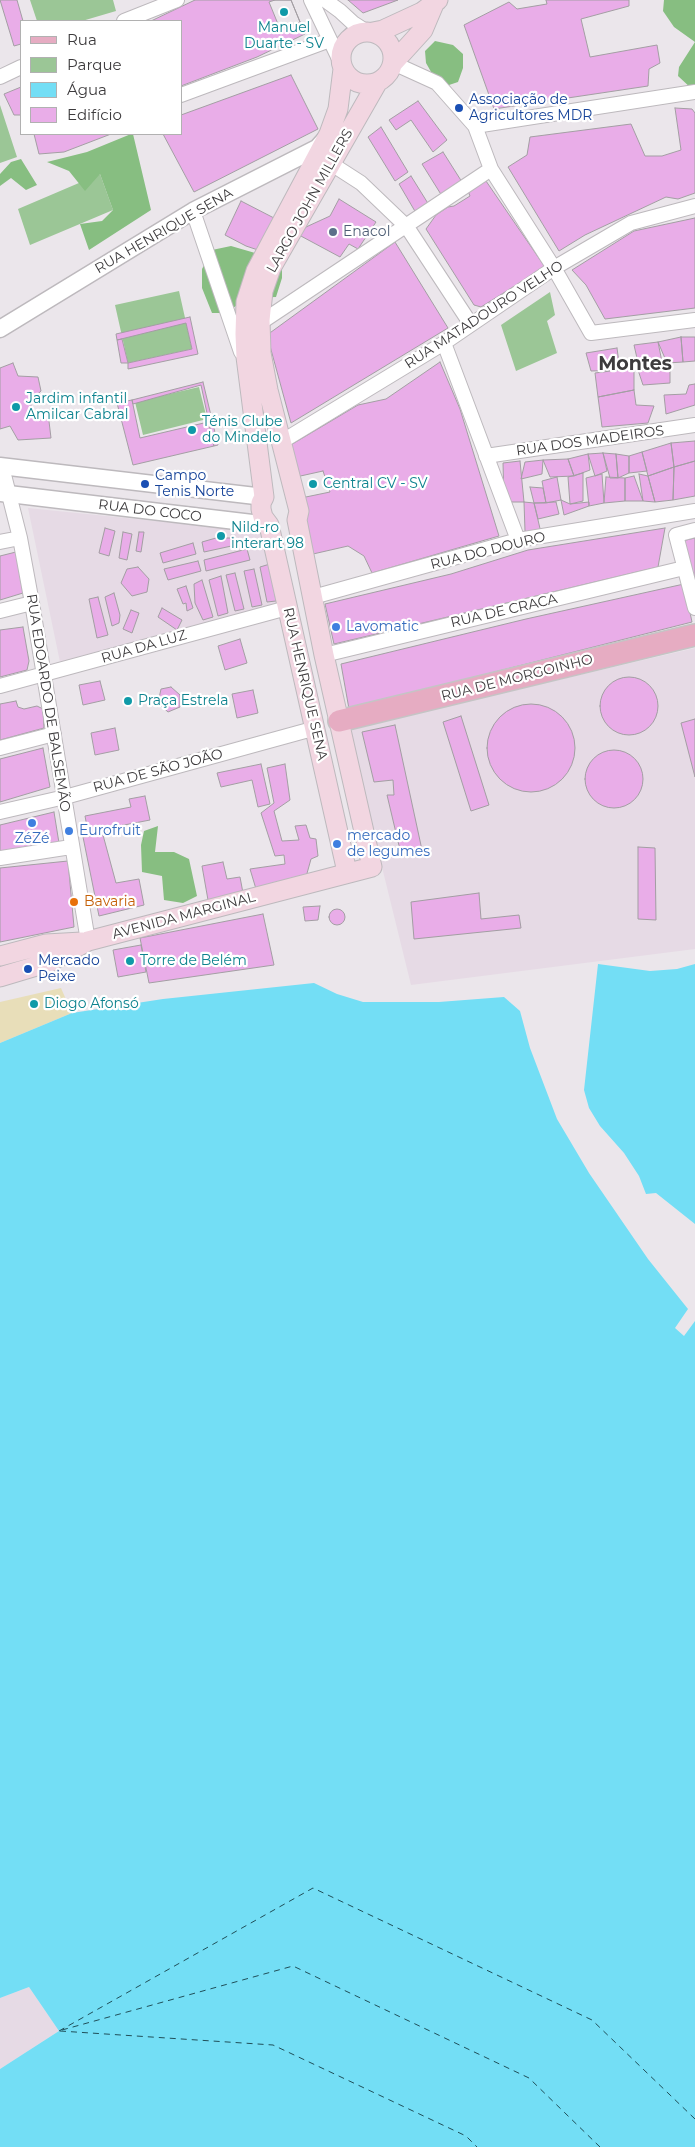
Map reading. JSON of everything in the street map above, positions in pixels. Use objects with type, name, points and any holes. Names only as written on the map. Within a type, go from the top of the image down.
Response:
[{"type":"main road","points":[[436,2],[423,30],[393,63],[388,75],[377,83],[371,84],[358,83],[352,80],[342,66],[342,50],[354,35],[391,26],[436,2]]},
{"type":"main road","points":[[370,32],[380,35],[389,44],[392,50],[393,63]]},
{"type":"main road","name":"LARGO JOHN MILLERS","points":[[264,497],[248,372],[245,316],[250,288],[256,271],[275,233],[328,134],[338,109],[342,66]]},
{"type":"main road","name":"LARGO JOHN MILLERS","points":[[295,501],[261,353],[260,323],[263,291],[271,268],[377,83]]},
{"type":"main road","name":"RUA DO COCO","points":[[264,497],[273,494],[284,494],[295,501]]},
{"type":"main road","name":"RUA HENRIQUE SENA","points":[[264,497],[260,503],[261,509],[263,518],[269,525],[347,872]]},
{"type":"main road","name":"RUA HENRIQUE SENA","points":[[295,501],[299,511],[297,520],[324,654],[372,867]]},
{"type":"main road","name":"RUA DO COCO","points":[[269,525],[288,528],[297,520]]},
{"type":"main road","name":"RUA DE MORGOINHO","points":[[339,721],[695,635]]},
{"type":"main road","name":"AVENIDA MARGINAL","points":[[0,977],[50,962],[88,941],[372,867]]},
{"type":"main road","points":[[0,956],[46,944],[88,941]]},
{"type":"street","points":[[127,20],[177,0]]},
{"type":"street","points":[[311,0],[342,66]]},
{"type":"street","points":[[325,0],[357,27],[370,32]]},
{"type":"street","points":[[182,95],[330,40]]},
{"type":"street","points":[[393,63],[437,83],[475,126],[491,169],[554,268],[591,333],[695,320]]},
{"type":"street","points":[[0,76],[20,67]]},
{"type":"street","points":[[475,126],[695,92]]},
{"type":"street","name":"RUA HENRIQUE SENA","points":[[0,329],[193,211],[317,148],[328,134]]},
{"type":"street","points":[[330,163],[366,188],[407,227],[470,323]]},
{"type":"street","points":[[260,323],[407,227],[491,169]]},
{"type":"street","name":"RUA MATADOURO VELHO","points":[[281,442],[444,343],[470,323],[554,268],[631,222],[695,206]]},
{"type":"street","points":[[193,211],[248,372]]},
{"type":"street","points":[[444,343],[518,540]]},
{"type":"street","name":"RUA DOS MADEIROS","points":[[486,456],[695,425]]},
{"type":"street","name":"RUA DO COCO","points":[[1,466],[264,497]]},
{"type":"street","name":"RUA EDOARDO DE BALSEMÃO","points":[[1,466],[5,494],[20,538],[32,603],[88,941]]},
{"type":"street","name":"RUA DO COCO","points":[[5,494],[269,525]]},
{"type":"street","name":"RUA DO DOURO","points":[[313,597],[518,540],[695,511]]},
{"type":"street","points":[[695,530],[676,534],[695,608]]},
{"type":"street","points":[[0,542],[20,538]]},
{"type":"street","name":"RUA DE CRACA","points":[[324,654],[684,568]]},
{"type":"street","points":[[0,611],[32,603]]},
{"type":"street","name":"RUA DA LUZ","points":[[0,686],[287,608]]},
{"type":"street","name":"RUA DE SÃO JOÃO","points":[[0,812],[316,728]]},
{"type":"street","points":[[0,748],[54,734]]},
{"type":"street","points":[[0,858],[71,847]]},
{"type":"shaded area","points":[[28,508],[263,532],[277,603],[60,662]]},
{"type":"shaded area","points":[[695,648],[695,949],[411,985],[348,729]]},
{"type":"shaded area","points":[[29,1987],[59,2031],[0,2069],[0,1998]]},
{"type":"green space","points":[[30,0],[113,0],[116,11],[85,20],[37,20]]},
{"type":"green space","points":[[664,0],[695,0],[695,42],[674,27],[663,11]]},
{"type":"green space","points":[[435,41],[453,45],[463,54],[463,68],[458,82],[446,86],[434,77],[426,63],[425,51]]},
{"type":"green space","points":[[695,42],[695,89],[692,89],[678,76],[679,67]]},
{"type":"green space","points":[[0,105],[17,157],[0,163]]},
{"type":"green space","points":[[129,135],[133,135],[151,210],[89,250],[80,224],[102,221],[113,210],[100,174],[85,191],[69,171],[47,162],[87,152]]},
{"type":"green space","points":[[21,159],[37,185],[26,190],[11,178],[0,186],[0,174],[11,162]]},
{"type":"green space","points":[[100,174],[113,210],[30,245],[18,209]]},
{"type":"green space","points":[[231,246],[262,255],[282,267],[282,278],[276,297],[247,298],[226,313],[212,313],[202,288],[202,269],[212,250]]},
{"type":"green space","points":[[179,291],[192,349],[128,363],[115,305]]},
{"type":"green space","points":[[550,292],[555,315],[547,321],[557,353],[516,371],[501,325]]},
{"type":"green space","points":[[199,387],[207,419],[143,435],[135,402]]},
{"type":"green space","points":[[158,826],[155,852],[174,852],[189,859],[197,896],[183,903],[164,900],[162,876],[142,872],[141,845],[144,831]]},
{"type":"sand","points":[[61,988],[72,1013],[0,1043],[0,1002]]},
{"type":"water","points":[[598,964],[650,971],[677,969],[695,964],[695,1224],[656,1193],[646,1194],[639,1176],[624,1153],[600,1126],[589,1108],[584,1090]]},
{"type":"water","points":[[314,983],[337,994],[363,1002],[439,1002],[504,997],[520,1011],[530,1048],[557,1119],[589,1173],[648,1259],[688,1309],[675,1328],[684,1336],[695,1321],[695,2147],[0,2147],[0,2069],[59,2031],[29,1987],[0,1998],[0,1043],[72,1013],[163,999]]},
{"type":"building","points":[[0,0],[17,0],[23,20],[20,20],[20,44],[14,46]]},
{"type":"building","points":[[195,0],[291,0],[305,34],[257,57],[182,86],[182,20],[153,20]]},
{"type":"building","name":"Manuel Duarte - SV","points":[[291,0],[300,22],[280,29],[269,2]]},
{"type":"building","points":[[348,0],[398,0],[363,13]]},
{"type":"building","points":[[546,0],[629,0],[629,6],[581,19],[590,57],[657,45],[660,63],[649,69],[648,86],[494,109],[464,25],[509,2],[517,9],[547,4]]},
{"type":"building","points":[[291,75],[318,129],[194,192],[164,135],[182,135],[182,115]]},
{"type":"building","points":[[20,87],[20,115],[14,115],[4,94]]},
{"type":"building","points":[[418,101],[447,140],[433,152],[411,120],[396,130],[389,120]]},
{"type":"building","points":[[675,108],[692,109],[695,113],[695,193],[678,199],[666,197],[585,235],[559,251],[508,167],[527,155],[530,137],[631,124],[645,156],[662,156],[681,150]]},
{"type":"building","points":[[381,127],[408,172],[395,181],[368,137]]},
{"type":"building","points":[[34,135],[108,135],[64,152],[39,154]]},
{"type":"building","points":[[443,152],[462,182],[442,196],[422,164]]},
{"type":"building","points":[[411,176],[429,205],[416,213],[399,184]]},
{"type":"building","points":[[486,181],[545,267],[481,307],[474,305],[426,229],[436,215],[470,196],[468,191]]},
{"type":"building","points":[[339,199],[376,222],[358,249],[349,244],[340,257],[299,235],[306,227],[330,216]]},
{"type":"building","points":[[241,201],[274,218],[258,250],[225,235]]},
{"type":"building","points":[[695,218],[695,308],[605,319],[586,285],[572,270],[634,231]]},
{"type":"building","points":[[395,242],[448,328],[291,423],[267,335]]},
{"type":"building","points":[[190,317],[198,354],[128,369],[128,363],[192,349],[186,323],[117,340],[116,334]]},
{"type":"building","points":[[681,337],[695,337],[695,361],[683,362]]},
{"type":"building","points":[[681,337],[683,362],[667,363],[658,342]]},
{"type":"building","points":[[122,339],[128,363],[121,363],[117,340]]},
{"type":"building","points":[[658,342],[663,367],[639,367],[634,345]]},
{"type":"building","points":[[617,348],[620,370],[591,371],[586,353]]},
{"type":"building","points":[[440,362],[460,409],[499,536],[372,573],[364,556],[348,546],[313,554],[289,446],[358,405],[386,399]]},
{"type":"building","name":"Jardim infantil Amilcar Cabral","points":[[13,363],[18,376],[38,377],[41,391],[30,401],[33,414],[48,413],[51,438],[18,440],[10,426],[0,429],[0,368]]},
{"type":"building","points":[[634,368],[634,390],[598,397],[595,373]]},
{"type":"building","points":[[638,370],[670,370],[670,383],[643,385]]},
{"type":"building","points":[[203,382],[218,445],[214,446],[201,385],[133,404],[132,400]]},
{"type":"building","points":[[695,384],[695,405],[666,414],[664,395],[686,394],[689,385]]},
{"type":"building","points":[[634,390],[636,405],[654,406],[648,423],[602,427],[598,397]]},
{"type":"building","name":"Ténis Clube do Mindelo","points":[[132,400],[140,438],[208,422],[214,446],[133,465],[117,403]]},
{"type":"building","points":[[695,441],[695,461],[674,467],[671,443]]},
{"type":"building","points":[[671,443],[674,467],[648,476],[642,452]]},
{"type":"building","points":[[642,452],[647,471],[629,473],[629,456]]},
{"type":"building","points":[[603,453],[607,471],[595,476],[588,454]]},
{"type":"building","points":[[603,453],[616,454],[618,478],[610,478]]},
{"type":"building","points":[[588,454],[590,470],[574,476],[568,459]]},
{"type":"building","points":[[616,454],[629,456],[629,473],[618,478]]},
{"type":"building","points":[[568,459],[574,476],[550,477],[543,460]]},
{"type":"building","points":[[543,460],[542,474],[521,479],[525,462]]},
{"type":"building","points":[[520,461],[524,502],[504,502],[503,463]]},
{"type":"building","points":[[695,461],[695,496],[673,500],[674,467]]},
{"type":"building","points":[[674,467],[673,500],[655,502],[648,476]]},
{"type":"building","name":"Central CV - SV","points":[[323,471],[330,492],[301,498],[296,477]]},
{"type":"building","points":[[583,473],[583,501],[570,504],[568,477]]},
{"type":"building","points":[[602,474],[604,503],[589,506],[586,478]]},
{"type":"building","points":[[639,474],[648,476],[655,502],[643,501]]},
{"type":"building","points":[[634,476],[643,501],[625,501],[625,478]]},
{"type":"building","points":[[557,477],[561,500],[546,503],[542,481]]},
{"type":"building","points":[[606,477],[625,478],[625,501],[604,503]]},
{"type":"building","points":[[530,487],[543,488],[546,503],[534,503]]},
{"type":"building","points":[[561,500],[570,504],[589,502],[589,506],[564,515]]},
{"type":"building","points":[[524,502],[534,503],[542,537],[525,531]]},
{"type":"building","points":[[556,502],[559,514],[538,519],[534,503]]},
{"type":"building","points":[[105,528],[115,531],[109,556],[99,553]]},
{"type":"building","points":[[665,528],[658,567],[334,644],[325,604],[451,574],[528,550]]},
{"type":"building","points":[[123,532],[132,534],[127,560],[119,558]]},
{"type":"building","points":[[139,532],[144,532],[141,552],[136,551]]},
{"type":"building","points":[[216,538],[233,538],[236,545],[204,552],[202,542]]},
{"type":"building","points":[[695,538],[695,577],[691,577],[682,541]]},
{"type":"building","points":[[193,543],[196,554],[163,563],[160,553]]},
{"type":"building","points":[[247,549],[250,560],[206,571],[204,560]]},
{"type":"building","points":[[16,552],[23,593],[0,600],[0,556]]},
{"type":"building","points":[[198,561],[201,571],[168,580],[164,569]]},
{"type":"building","points":[[270,564],[276,601],[267,602],[260,567]]},
{"type":"building","points":[[138,567],[149,579],[147,592],[132,596],[121,583],[127,569]]},
{"type":"building","points":[[254,569],[262,605],[252,607],[244,571]]},
{"type":"building","points":[[235,573],[244,609],[235,611],[226,575]]},
{"type":"building","points":[[221,576],[228,613],[218,616],[209,580]]},
{"type":"building","points":[[202,580],[213,617],[203,620],[195,603],[194,584]]},
{"type":"building","points":[[684,584],[692,622],[349,709],[341,664],[526,619]]},
{"type":"building","points":[[186,586],[193,608],[187,611],[186,603],[183,604],[177,589]]},
{"type":"building","points":[[114,593],[120,615],[119,623],[112,626],[105,597]]},
{"type":"building","points":[[98,597],[108,635],[97,638],[89,599]]},
{"type":"building","points":[[162,608],[182,620],[177,630],[158,617]]},
{"type":"building","points":[[131,610],[139,613],[132,633],[123,629]]},
{"type":"building","points":[[23,627],[29,661],[27,670],[0,677],[0,630]]},
{"type":"building","points":[[240,639],[247,663],[225,670],[218,646]]},
{"type":"building","points":[[629,677],[640,679],[653,690],[658,706],[656,717],[645,730],[629,735],[618,733],[605,722],[600,706],[602,695],[613,682]]},
{"type":"building","points":[[100,681],[105,700],[83,705],[79,685]]},
{"type":"building","points":[[171,687],[180,695],[180,707],[168,712],[158,703],[161,689]]},
{"type":"building","points":[[253,690],[258,713],[237,718],[232,694]]},
{"type":"building","points":[[16,701],[18,707],[24,709],[37,706],[43,709],[44,728],[0,740],[0,704]]},
{"type":"building","points":[[522,704],[540,704],[556,711],[568,723],[575,739],[575,757],[568,773],[556,785],[540,792],[522,792],[506,785],[494,773],[487,757],[487,739],[494,723],[506,711]]},
{"type":"building","points":[[461,716],[489,805],[471,811],[443,722]]},
{"type":"building","points":[[695,719],[695,777],[681,723]]},
{"type":"building","points":[[395,725],[422,850],[401,854],[387,795],[394,795],[393,780],[374,782],[362,732]]},
{"type":"building","points":[[115,728],[119,750],[95,755],[91,733]]},
{"type":"building","points":[[43,748],[50,787],[0,802],[0,759]]},
{"type":"building","points":[[614,750],[625,752],[638,763],[643,779],[641,790],[630,803],[614,808],[603,806],[590,795],[585,779],[587,768],[598,755]]},
{"type":"building","points":[[261,764],[270,804],[258,807],[252,780],[221,787],[217,773]]},
{"type":"building","points":[[285,764],[290,800],[274,811],[282,841],[299,840],[295,826],[306,825],[310,838],[316,839],[318,856],[311,859],[306,877],[256,889],[250,869],[285,864],[284,855],[275,856],[261,813],[274,803],[267,768]]},
{"type":"building","points":[[145,796],[150,820],[88,832],[85,816],[131,807],[129,799]]},
{"type":"building","points":[[54,812],[59,843],[0,853],[0,825]]},
{"type":"building","points":[[103,835],[116,883],[139,879],[144,905],[99,916],[83,837]]},
{"type":"building","points":[[638,847],[655,848],[656,920],[638,919]]},
{"type":"building","points":[[68,861],[74,927],[0,942],[0,868]]},
{"type":"building","points":[[223,862],[227,879],[240,877],[243,893],[208,900],[202,866]]},
{"type":"building","points":[[479,893],[481,919],[519,915],[521,928],[414,939],[411,902]]},
{"type":"building","points":[[320,906],[318,920],[305,921],[303,907]]},
{"type":"building","points":[[337,909],[345,917],[337,925],[329,917]]},
{"type":"building","points":[[263,914],[274,965],[149,983],[140,938]]},
{"type":"building","name":"Torre de Belém","points":[[141,945],[146,972],[118,977],[113,950]]},
{"type":"ferry route","points":[[59,2031],[313,1888],[592,2020],[695,2119]]},
{"type":"ferry route","points":[[62,2030],[293,1966],[529,2078],[600,2147]]},
{"type":"ferry route","points":[[60,2031],[273,2045],[466,2136],[477,2147]]},
{"type":"place","name":"Manuel Duarte - SV","points":[[284,12]]},
{"type":"place","name":"Associação de Agricultores MDR","points":[[459,108]]},
{"type":"place","name":"Enacol","points":[[333,232]]},
{"type":"place","name":"Jardim infantil Amilcar Cabral","points":[[16,407]]},
{"type":"place","name":"Ténis Clube do Mindelo","points":[[192,430]]},
{"type":"place","name":"Campo Tenis Norte","points":[[145,484]]},
{"type":"place","name":"Central CV - SV","points":[[313,484]]},
{"type":"place","name":"Nild-ro interart 98","points":[[221,536]]},
{"type":"place","name":"Lavomatic","points":[[336,627]]},
{"type":"place","name":"Praça Estrela","points":[[128,701]]},
{"type":"place","name":"ZéZé","points":[[32,823]]},
{"type":"place","name":"Eurofruit","points":[[69,831]]},
{"type":"place","name":"mercado de legumes","points":[[337,844]]},
{"type":"place","name":"Bavaria","points":[[74,902]]},
{"type":"place","name":"Torre de Belém","points":[[130,961]]},
{"type":"place","name":"Mercado Peixe","points":[[28,969]]},
{"type":"place","name":"Diogo Afonsó","points":[[34,1004]]},
{"type":"district","name":"Montes","points":[[635,364]]}]
